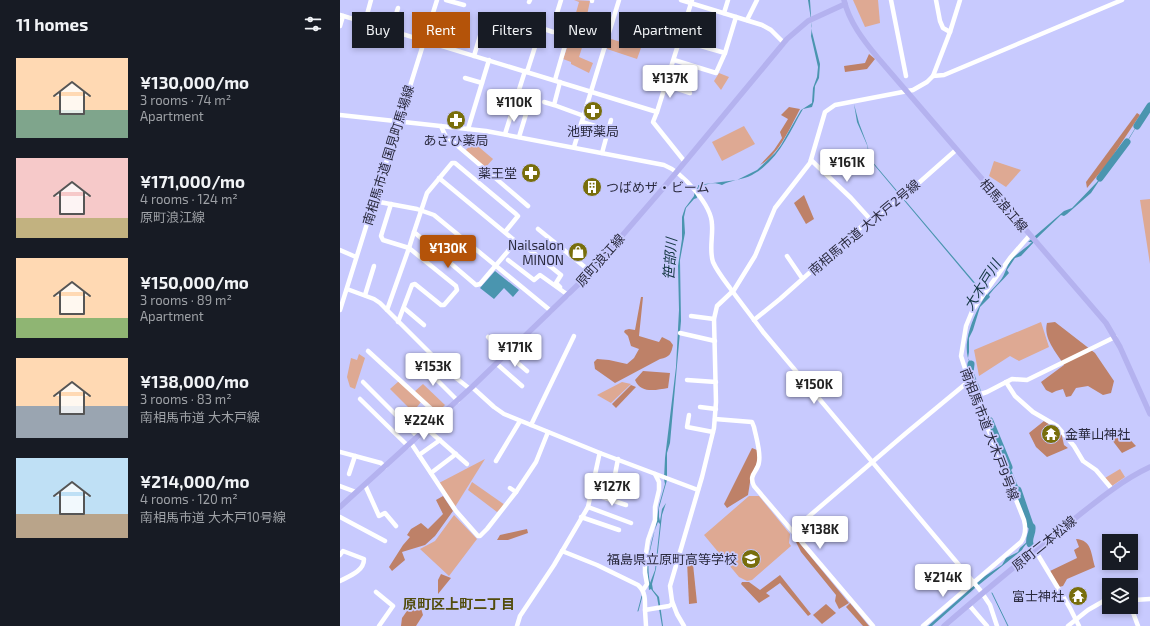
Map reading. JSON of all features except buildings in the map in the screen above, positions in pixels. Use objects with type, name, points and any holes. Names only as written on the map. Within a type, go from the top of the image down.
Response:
[{"type":"main road","name":"原町浪江線","points":[[340,507],[353,491],[365,485],[383,465],[418,437],[427,429],[438,415],[497,364],[591,272],[677,172],[784,43],[802,26],[844,2]]},
{"type":"main road","name":"相馬浪江線","points":[[844,2],[864,40],[878,58],[956,150],[1096,310],[1115,337],[1148,402],[1150,414]]},
{"type":"main road","name":"原町二本松線","points":[[947,625],[981,591],[1128,478],[1150,466]]},
{"type":"street","points":[[368,12],[371,0]]},
{"type":"street","name":"南相馬市道 国見町馬場線","points":[[433,12],[437,0]]},
{"type":"street","points":[[446,0],[464,5]]},
{"type":"street","points":[[557,12],[561,0]]},
{"type":"street","points":[[574,147],[619,0]]},
{"type":"street","points":[[681,0],[691,1],[768,28],[784,43]]},
{"type":"street","points":[[724,13],[728,0]]},
{"type":"street","points":[[747,20],[757,0]]},
{"type":"street","points":[[891,0],[906,76]]},
{"type":"street","points":[[936,0],[943,28],[950,32]]},
{"type":"street","points":[[684,626],[672,602],[670,586],[713,432],[716,409],[714,319],[717,306],[733,292],[755,256],[775,208],[811,160],[823,117],[827,110],[835,105],[906,90],[914,90],[927,82],[933,76],[950,32],[960,0]]},
{"type":"street","points":[[933,76],[944,75],[1122,0]]},
{"type":"street","points":[[688,12],[691,1]]},
{"type":"street","points":[[397,12],[398,8]]},
{"type":"street","points":[[340,26],[342,15],[352,18]]},
{"type":"street","points":[[674,60],[716,73],[725,54],[736,16]]},
{"type":"street","points":[[505,134],[541,28],[553,32]]},
{"type":"street","points":[[474,56],[478,43]]},
{"type":"street","name":"南相馬市道 国見町馬場線","points":[[340,310],[422,48]]},
{"type":"street","points":[[449,48],[657,112]]},
{"type":"street","points":[[554,80],[564,48]]},
{"type":"street","points":[[678,48],[653,122],[685,162]]},
{"type":"street","points":[[706,48],[725,54]]},
{"type":"street","points":[[468,128],[489,60]]},
{"type":"street","points":[[465,78],[482,83]]},
{"type":"street","points":[[554,105],[560,82]]},
{"type":"street","points":[[666,85],[690,93]]},
{"type":"street","points":[[544,102],[584,116]]},
{"type":"street","points":[[519,136],[526,114]]},
{"type":"street","points":[[340,115],[468,128],[519,136],[664,165],[677,172],[708,208],[712,221],[713,261],[733,292],[754,320],[981,591],[994,615],[997,626]]},
{"type":"street","points":[[602,153],[611,120]]},
{"type":"street","points":[[582,122],[594,126]]},
{"type":"street","points":[[441,126],[445,135],[528,206]]},
{"type":"street","name":"南相馬市道 大木戸2号線","points":[[754,320],[780,299],[870,219],[896,203],[956,150]]},
{"type":"street","points":[[811,160],[851,198],[870,219]]},
{"type":"street","points":[[387,310],[427,193],[452,163],[455,163],[518,216],[504,232]]},
{"type":"street","points":[[414,232],[476,285],[480,284],[514,244],[514,240],[439,178]]},
{"type":"street","points":[[374,201],[430,213],[551,311]]},
{"type":"street","points":[[392,204],[381,236],[383,240],[409,248],[456,286],[457,290],[444,305],[440,305],[415,284],[412,285],[398,322]]},
{"type":"street","points":[[538,229],[591,272]]},
{"type":"street","name":"南相馬市道 大木戸9号線","points":[[923,626],[1021,542],[1024,536],[1026,527],[961,358],[964,335],[969,318],[979,300],[1010,258],[1031,236]]},
{"type":"street","points":[[525,246],[561,275],[556,283],[568,295]]},
{"type":"street","points":[[340,250],[356,257]]},
{"type":"street","points":[[787,256],[802,278]]},
{"type":"street","points":[[508,260],[534,280],[540,275],[568,295]]},
{"type":"street","points":[[365,295],[374,266]]},
{"type":"street","points":[[347,289],[376,300],[451,374],[499,411],[600,453],[698,490]]},
{"type":"street","points":[[404,308],[424,325]]},
{"type":"street","points":[[692,316],[714,319]]},
{"type":"street","points":[[680,333],[715,341]]},
{"type":"street","points":[[531,425],[574,336]]},
{"type":"street","points":[[488,337],[527,371]]},
{"type":"street","points":[[975,396],[1014,379],[1027,380],[1115,337]]},
{"type":"street","points":[[368,351],[438,415]]},
{"type":"street","points":[[497,364],[522,386]]},
{"type":"street","points":[[422,365],[456,399]]},
{"type":"street","points":[[687,380],[716,382]]},
{"type":"street","points":[[793,530],[969,381]]},
{"type":"street","points":[[363,382],[418,437]]},
{"type":"street","points":[[1006,382],[1015,396],[1031,410],[1057,426],[1074,446],[1083,461],[1096,470],[1112,490]]},
{"type":"street","points":[[360,399],[410,444],[419,455],[458,515],[475,534],[479,536],[487,529],[516,492],[536,462],[548,432]]},
{"type":"street","points":[[700,407],[716,409]]},
{"type":"street","points":[[689,415],[687,427],[713,432]]},
{"type":"street","points":[[715,419],[752,422],[760,460],[752,477],[754,486],[793,530],[873,626]]},
{"type":"street","points":[[496,461],[520,421]]},
{"type":"street","points":[[427,429],[467,464]]},
{"type":"street","points":[[419,455],[440,440]]},
{"type":"street","points":[[340,452],[383,465]]},
{"type":"street","points":[[517,626],[520,616],[549,573],[588,507],[598,456],[600,453]]},
{"type":"street","points":[[431,473],[456,454]]},
{"type":"street","points":[[349,474],[355,456]]},
{"type":"street","points":[[613,485],[618,459]]},
{"type":"street","points":[[643,590],[647,584],[645,560],[648,540],[655,520],[655,507],[659,490],[657,475]]},
{"type":"street","points":[[365,485],[379,516],[386,513],[396,526]]},
{"type":"street","points":[[340,486],[353,491]]},
{"type":"street","points":[[510,488],[516,492]]},
{"type":"street","points":[[591,493],[626,505]]},
{"type":"street","points":[[588,507],[631,523]]},
{"type":"street","points":[[340,517],[386,541]]},
{"type":"street","points":[[581,517],[619,530]]},
{"type":"street","points":[[1035,550],[1070,608],[1079,626]]},
{"type":"street","points":[[340,555],[343,551],[364,559],[364,564],[360,571],[340,580]]},
{"type":"street","points":[[562,551],[597,565],[638,585],[645,594],[646,626]]},
{"type":"street","points":[[376,592],[393,606],[379,626]]},
{"type":"street","points":[[1138,600],[1150,599]]},
{"type":"street","points":[[645,610],[671,605],[672,602]]},
{"type":"street","points":[[1068,626],[1102,602]]},
{"type":"street","points":[[969,604],[987,626]]},
{"type":"street","points":[[1134,614],[1138,626]]},
{"type":"shaded area","points":[[574,0],[590,1],[588,12],[576,12],[579,2]]},
{"type":"shaded area","points":[[853,0],[878,0],[880,23],[865,27]]},
{"type":"shaded area","points":[[611,39],[619,41],[619,48],[641,48],[637,59],[607,49],[611,48]]},
{"type":"shaded area","points":[[567,48],[582,48],[579,57],[593,63],[589,73],[563,59]]},
{"type":"shaded area","points":[[869,54],[875,59],[867,69],[845,72],[844,66],[865,63]]},
{"type":"shaded area","points":[[719,73],[729,77],[721,90],[714,81]]},
{"type":"shaded area","points":[[789,107],[800,109],[788,132],[773,155],[760,165],[774,150],[782,138],[780,132],[788,119],[781,115]]},
{"type":"shaded area","points":[[1137,113],[1140,115],[1108,163],[1087,188],[1086,182]]},
{"type":"shaded area","points":[[744,126],[755,144],[722,161],[712,142]]},
{"type":"shaded area","points":[[473,142],[493,159],[485,168],[465,151]]},
{"type":"shaded area","points":[[994,161],[1021,170],[1006,187],[989,176]]},
{"type":"shaded area","points":[[804,195],[814,219],[806,224],[794,203]]},
{"type":"shaded area","points":[[1150,199],[1150,264],[1140,200]]},
{"type":"shaded area","points":[[641,297],[643,297],[639,336],[659,342],[662,337],[670,341],[673,345],[672,351],[670,355],[615,383],[595,369],[594,362],[597,359],[627,364],[634,358],[639,349],[631,346],[628,336],[624,332],[625,330],[629,329],[635,330]]},
{"type":"shaded area","points":[[1041,322],[1049,347],[1019,361],[1010,356],[979,376],[974,350]]},
{"type":"shaded area","points":[[1055,322],[1095,353],[1114,381],[1111,393],[1103,395],[1088,386],[1076,388],[1071,396],[1066,397],[1063,389],[1052,393],[1046,390],[1041,382],[1064,365],[1051,345],[1047,334],[1047,323]]},
{"type":"shaded area","points":[[359,354],[365,358],[355,389],[350,387],[347,377],[351,358],[357,360]]},
{"type":"shaded area","points":[[643,371],[670,373],[668,388],[649,390],[641,387],[635,380]]},
{"type":"shaded area","points":[[399,381],[421,402],[413,412],[390,389]]},
{"type":"shaded area","points":[[622,382],[631,384],[611,403],[597,395]]},
{"type":"shaded area","points":[[423,384],[445,405],[437,413],[414,392]]},
{"type":"shaded area","points":[[631,385],[636,387],[616,408],[612,404]]},
{"type":"shaded area","points":[[1044,421],[1061,432],[1064,445],[1068,448],[1047,457],[1036,447],[1029,433]]},
{"type":"shaded area","points":[[1123,432],[1136,446],[1122,453],[1112,440]]},
{"type":"shaded area","points":[[752,448],[757,450],[759,460],[751,476],[748,495],[727,508],[724,504]]},
{"type":"shaded area","points":[[485,459],[455,507],[439,483]]},
{"type":"shaded area","points":[[1120,469],[1125,477],[1112,486],[1105,478]]},
{"type":"shaded area","points":[[472,482],[505,505],[497,512],[468,490]]},
{"type":"shaded area","points":[[443,496],[453,511],[435,536],[425,545],[402,552],[405,560],[392,571],[389,567],[410,537],[407,535],[411,529],[421,523],[428,529],[443,514],[436,500]]},
{"type":"shaded area","points":[[749,496],[759,496],[790,534],[789,543],[791,546],[752,580],[747,581],[739,577],[704,535]]},
{"type":"shaded area","points":[[454,515],[477,539],[449,576],[420,549],[435,541]]},
{"type":"shaded area","points":[[527,529],[528,533],[508,540],[497,540],[500,535]]},
{"type":"shaded area","points":[[792,534],[849,603],[839,609],[835,601],[836,595],[801,552]]},
{"type":"shaded area","points":[[1076,539],[1085,542],[1088,545],[1095,567],[1067,579],[1063,586],[1059,587],[1050,571],[1077,558],[1074,550],[1079,547]]},
{"type":"shaded area","points":[[687,561],[691,561],[693,564],[697,603],[689,604]]},
{"type":"shaded area","points":[[441,574],[451,578],[438,594],[438,580]]},
{"type":"shaded area","points":[[780,575],[811,614],[808,616],[780,583],[766,593],[770,596],[759,603],[741,584],[742,582],[749,582],[760,590]]},
{"type":"shaded area","points":[[414,601],[420,605],[423,615],[416,626],[401,626],[402,618]]},
{"type":"shaded area","points":[[850,603],[869,626],[863,626],[846,607]]},
{"type":"shaded area","points":[[826,604],[836,613],[822,624],[813,615]]},
{"type":"water","points":[[808,0],[810,0],[811,22]]},
{"type":"water","points":[[812,28],[820,64],[819,78],[815,86],[812,107],[803,109],[788,137],[769,162],[752,175],[737,180],[757,170],[775,153],[801,110],[812,103],[813,88],[817,77],[818,67],[811,36]]},
{"type":"water","points":[[854,104],[867,144],[871,160],[987,295],[1004,275],[1011,259],[1032,242],[1028,242],[1064,211],[1072,208],[1097,182],[1112,161],[1116,159],[1150,104],[1117,159],[1107,169],[1091,193],[1067,214],[1064,216],[1061,215],[1021,256],[1015,258],[1007,270],[1009,273],[991,292],[989,295],[990,297],[980,307],[969,338],[968,358],[967,348],[970,329],[977,310],[986,295],[981,292],[870,160],[867,145],[857,122]]},
{"type":"water","points":[[736,180],[722,185],[713,183]]},
{"type":"water","points":[[709,183],[704,185],[698,190],[696,193],[697,198],[694,199],[686,208],[684,217],[685,233],[680,260],[681,321],[670,443],[667,453],[667,480],[659,508],[660,521],[662,509],[666,503],[662,515],[656,569],[652,584],[653,590],[659,597],[662,626],[657,597],[651,589],[649,590],[647,570],[649,555],[648,568],[650,583],[655,570],[660,524],[658,522],[655,531],[659,505],[665,484],[665,458],[676,367],[679,310],[678,266],[682,239],[682,217],[685,208],[694,196],[695,190],[698,185],[700,186]]},
{"type":"water","points":[[495,271],[519,290],[513,297],[504,288],[494,299],[480,288]]},
{"type":"water","points":[[968,358],[972,365],[970,371],[997,439],[1005,455],[1004,458],[1007,460],[1020,491],[1022,503],[1025,507],[1031,525],[1033,526],[1033,531],[1031,538],[1022,550],[975,588],[932,626],[928,626],[985,576],[1002,565],[1006,558],[1018,552],[1020,548],[1028,541],[1032,528],[1029,526],[969,372],[971,365]]},
{"type":"waterway","name":"大木戸川","points":[[1137,126],[1150,106]]},
{"type":"waterway","name":"大木戸川","points":[[1100,178],[1127,142]]},
{"type":"waterway","name":"大木戸川","points":[[971,364],[970,373],[977,390]]},
{"type":"waterway","name":"大木戸川","points":[[990,421],[1009,467]]},
{"type":"waterway","name":"大木戸川","points":[[1018,490],[1032,527],[1030,544]]},
{"type":"waterway","name":"大木戸川","points":[[992,593],[1008,626]]},
{"type":"waterway","name":"笹部川","points":[[638,611],[642,596]]},
{"type":"place","name":"池野薬局","points":[[593,111]]},
{"type":"place","name":"あさひ薬局","points":[[456,120]]},
{"type":"place","name":"薬王堂","points":[[531,173]]},
{"type":"place","name":"つばめザ・ビーム","points":[[592,187]]},
{"type":"place","name":"Nailsalon MINON","points":[[578,252]]},
{"type":"place","name":"金華山神社","points":[[1051,434]]},
{"type":"place","name":"福島県立原町高等学校","points":[[751,559]]},
{"type":"place","name":"富士神社","points":[[1078,596]]},
{"type":"district","name":"原町区上町二丁目","points":[[459,604]]}]
